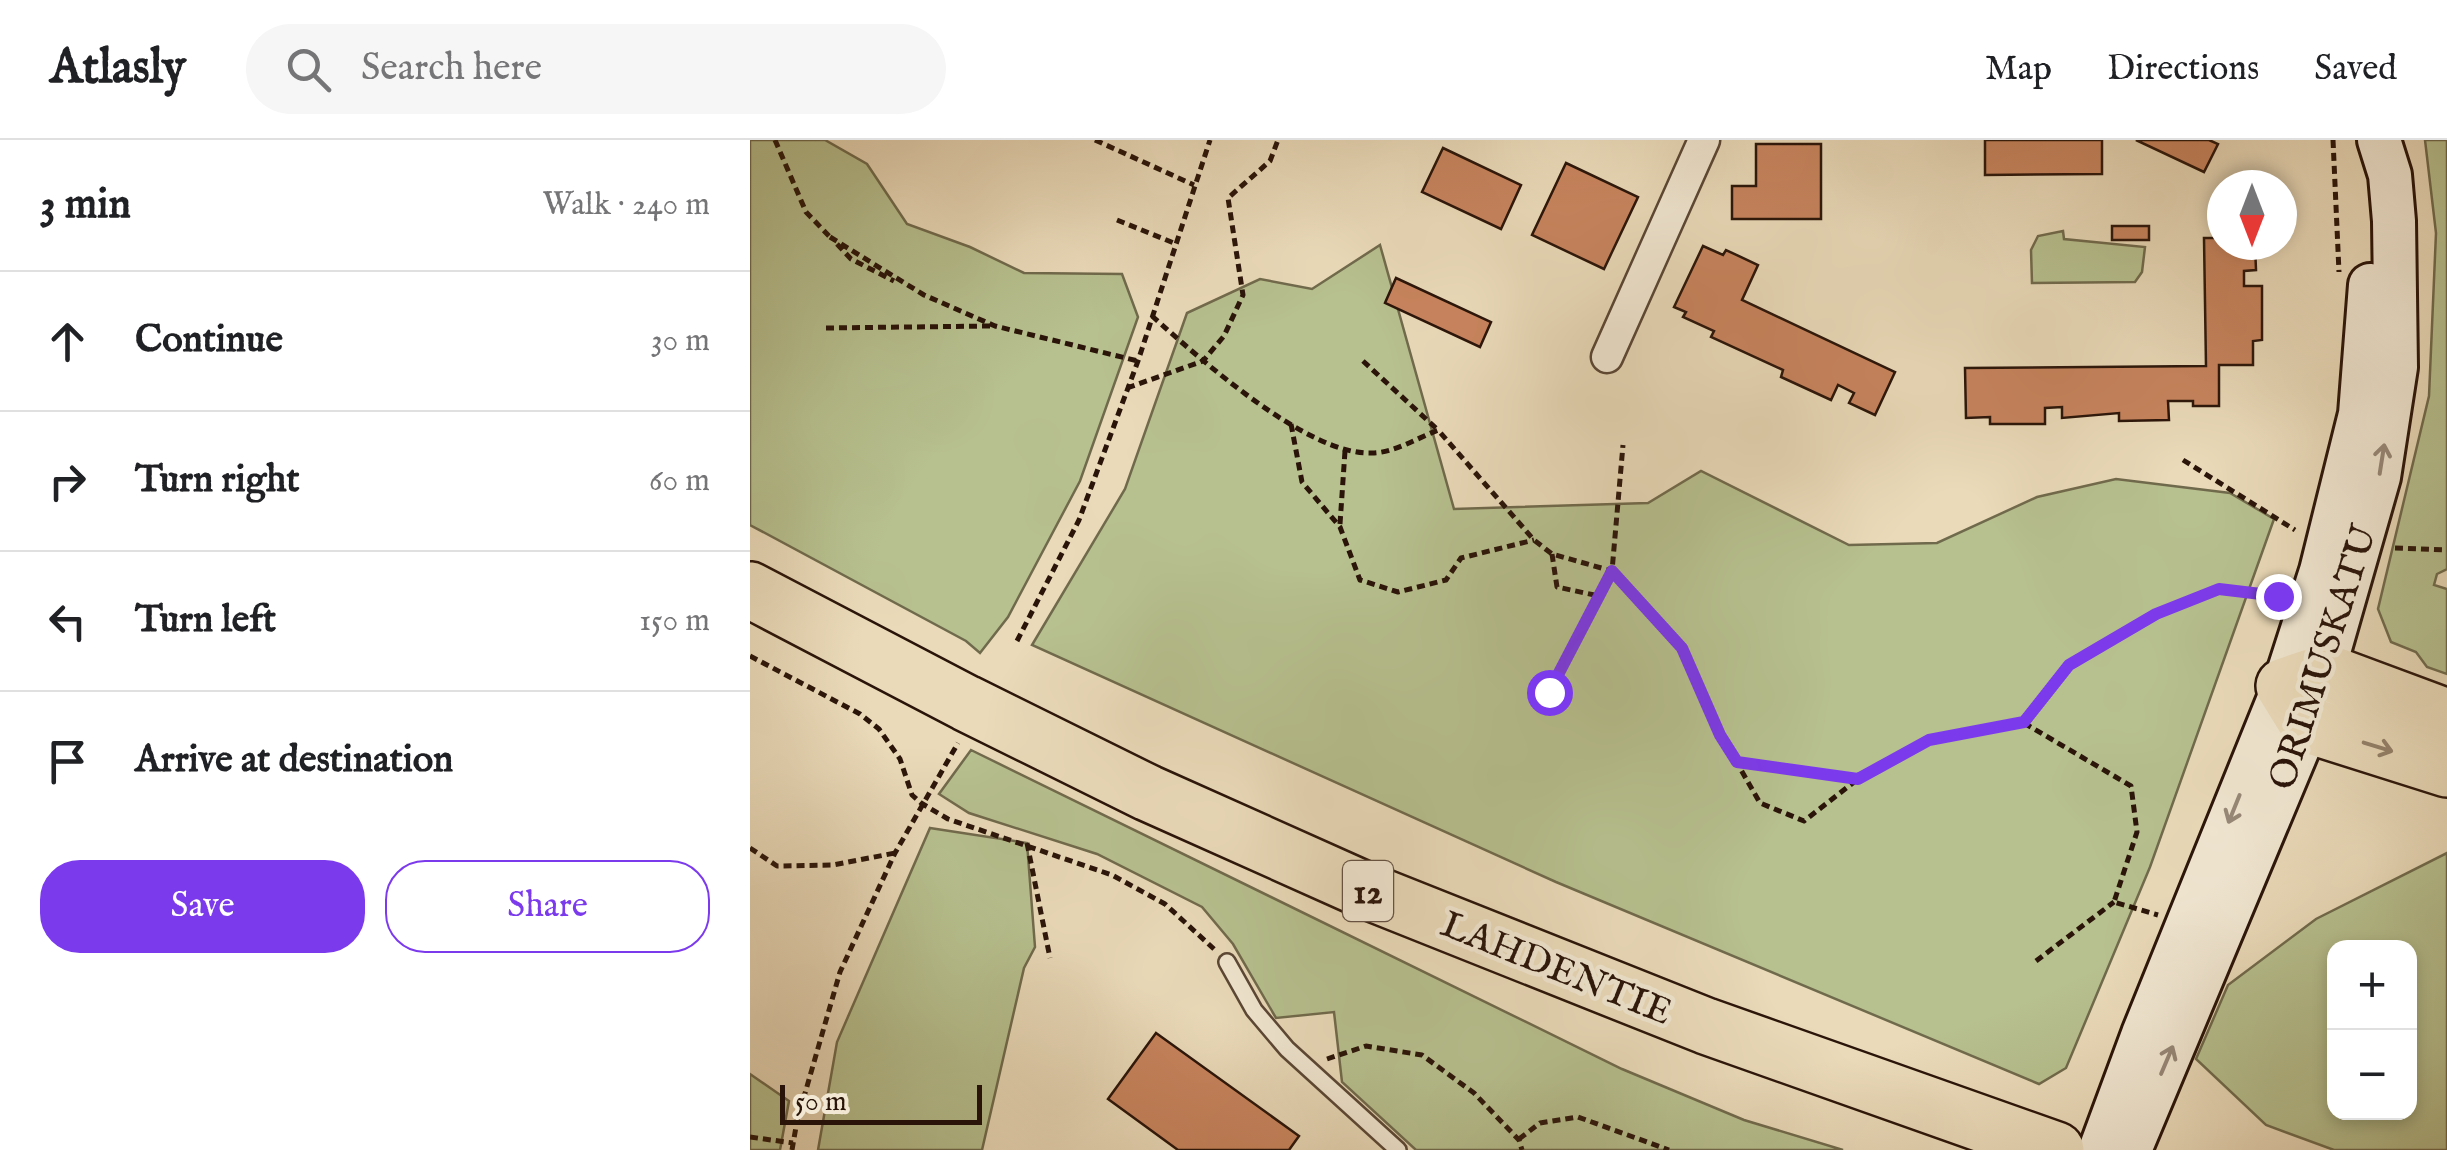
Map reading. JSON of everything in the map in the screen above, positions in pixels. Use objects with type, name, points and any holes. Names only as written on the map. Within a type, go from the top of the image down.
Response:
[{"type":"highway","name":"LAHDENTIE","points":[[750,590],[1148,793],[1367,891],[1706,1026],[2033,1142]]},
{"type":"highway","points":[[2306,694],[2447,717]]},
{"type":"highway","points":[[2306,694],[2447,769]]},
{"type":"main road","name":"ORIMUSKATU","points":[[2100,1150],[2143,1034],[2306,694],[2321,571],[2360,414],[2368,323],[2371,140]]},
{"type":"main road","name":"ORIMUSKATU","points":[[2130,1150],[2306,694],[2360,547],[2379,477],[2396,367],[2394,221],[2390,175],[2380,140]]},
{"type":"street","points":[[1607,358],[1704,140]]},
{"type":"lane","points":[[1227,962],[1254,1010],[1305,1066],[1398,1150]]},
{"type":"path","points":[[775,140],[806,212],[830,237],[924,295],[995,326],[1138,362]]},
{"type":"path","points":[[1095,140],[1194,186]]},
{"type":"path","points":[[1122,153],[1126,140]]},
{"type":"path","points":[[1017,641],[1080,520],[1138,362],[1210,140]]},
{"type":"path","points":[[1128,388],[1204,362],[1224,336],[1243,295],[1228,198],[1270,161],[1278,140]]},
{"type":"path","points":[[2333,140],[2338,279]]},
{"type":"path","points":[[1117,220],[1174,243]]},
{"type":"path","points":[[1152,316],[1204,362],[1291,424],[1344,451],[1376,454],[1438,430]]},
{"type":"path","points":[[826,328],[995,326]]},
{"type":"path","points":[[1363,362],[1438,430],[1534,540],[1552,554],[1612,571],[1682,648],[1720,735],[1760,802],[1804,822],[1858,779],[1929,740],[2024,722],[2069,665],[2156,614],[2219,589],[2278,596]]},
{"type":"path","points":[[1291,424],[1302,482],[1340,527],[1360,580],[1398,592],[1446,580],[1461,558],[1534,540]]},
{"type":"path","points":[[1549,692],[1612,571],[1623,445]]},
{"type":"path","points":[[1340,527],[1344,451]]},
{"type":"path","points":[[2183,460],[2299,532]]},
{"type":"path","points":[[2296,541],[2303,516]]},
{"type":"path","points":[[2360,547],[2447,550]]},
{"type":"path","points":[[1552,554],[1557,587],[1599,596]]},
{"type":"path","points":[[750,656],[860,714],[879,729],[900,760],[912,795],[922,804],[948,819],[1112,875],[1165,904],[1227,962]]},
{"type":"path","points":[[2024,722],[2131,786],[2137,832],[2114,902],[2036,960]]},
{"type":"path","points":[[750,1137],[793,1146],[840,972],[895,853],[958,742]]},
{"type":"path","points":[[1737,762],[1858,779]]},
{"type":"path","points":[[1026,844],[1050,958]]},
{"type":"path","points":[[750,848],[777,866],[834,864],[895,853]]},
{"type":"path","points":[[2114,902],[2161,916]]},
{"type":"path","points":[[1305,1066],[1366,1046],[1422,1055],[1474,1093],[1519,1140],[1522,1150]]},
{"type":"path","points":[[1519,1140],[1540,1123],[1578,1117],[1670,1150]]},
{"type":"green space","points":[[750,140],[825,140],[867,164],[907,224],[970,247],[1024,273],[1122,274],[1138,317],[1080,481],[1008,617],[980,653],[966,641],[750,525]]},
{"type":"green space","points":[[2425,140],[2447,140],[2447,569],[2437,574],[2434,585],[2447,589],[2447,674],[2427,667],[2416,652],[2391,642],[2378,609],[2429,396],[2436,233]]},
{"type":"green space","points":[[2063,231],[2064,239],[2145,247],[2142,272],[2135,282],[2032,283],[2031,250],[2038,236]]},
{"type":"green space","points":[[1380,245],[1454,509],[1648,503],[1701,471],[1849,545],[1937,543],[2037,497],[2116,479],[2230,493],[2274,519],[2150,867],[2066,1068],[2039,1084],[1556,882],[1032,645],[1125,489],[1187,313],[1260,279],[1312,289]]},
{"type":"green space","points":[[971,750],[1622,1069],[1744,1120],[1843,1150],[1416,1150],[1342,1082],[1334,1012],[1276,1018],[1233,944],[1202,907],[1097,854],[969,813],[939,794]]},
{"type":"green space","points":[[930,828],[1027,843],[1035,947],[1024,968],[982,1150],[818,1150],[837,1042]]},
{"type":"green space","points":[[2447,853],[2447,1150],[2334,1150],[2266,1125],[2196,1059],[2228,985],[2316,919]]},
{"type":"green space","points":[[750,1074],[789,1101],[780,1150],[750,1150]]},
{"type":"building","points":[[1985,140],[2102,140],[2102,174],[1985,175]]},
{"type":"building","points":[[2136,140],[2209,140],[2218,144],[2204,172]]},
{"type":"building","points":[[1756,144],[1821,144],[1821,219],[1732,219],[1732,186],[1756,186]]},
{"type":"building","points":[[1443,148],[1521,185],[1501,229],[1422,192]]},
{"type":"building","points":[[1566,163],[1638,197],[1604,269],[1532,235]]},
{"type":"building","points":[[2112,226],[2149,226],[2149,240],[2112,240]]},
{"type":"building","points":[[2204,238],[2207,260],[2256,260],[2256,270],[2244,271],[2244,286],[2262,286],[2262,340],[2253,341],[2253,365],[2219,365],[2219,406],[2168,401],[2169,420],[2119,421],[2119,413],[2062,418],[2062,407],[2045,408],[2045,424],[1990,424],[1990,417],[1966,418],[1965,368],[2206,366]]},
{"type":"building","points":[[1703,246],[1723,255],[1726,250],[1758,265],[1742,300],[1895,372],[1875,415],[1849,403],[1854,393],[1838,385],[1831,400],[1781,377],[1783,370],[1711,337],[1714,331],[1683,317],[1686,312],[1674,307]]},
{"type":"building","points":[[1396,278],[1491,322],[1480,347],[1385,303]]},
{"type":"building","points":[[1156,1033],[1299,1136],[1289,1150],[1178,1150],[1108,1099]]},
{"type":"route","points":[[1549,692],[1612,571],[1682,648],[1720,735],[1737,762],[1858,779],[1929,740],[2024,722],[2069,665],[2156,614],[2219,589],[2278,596]]}]
